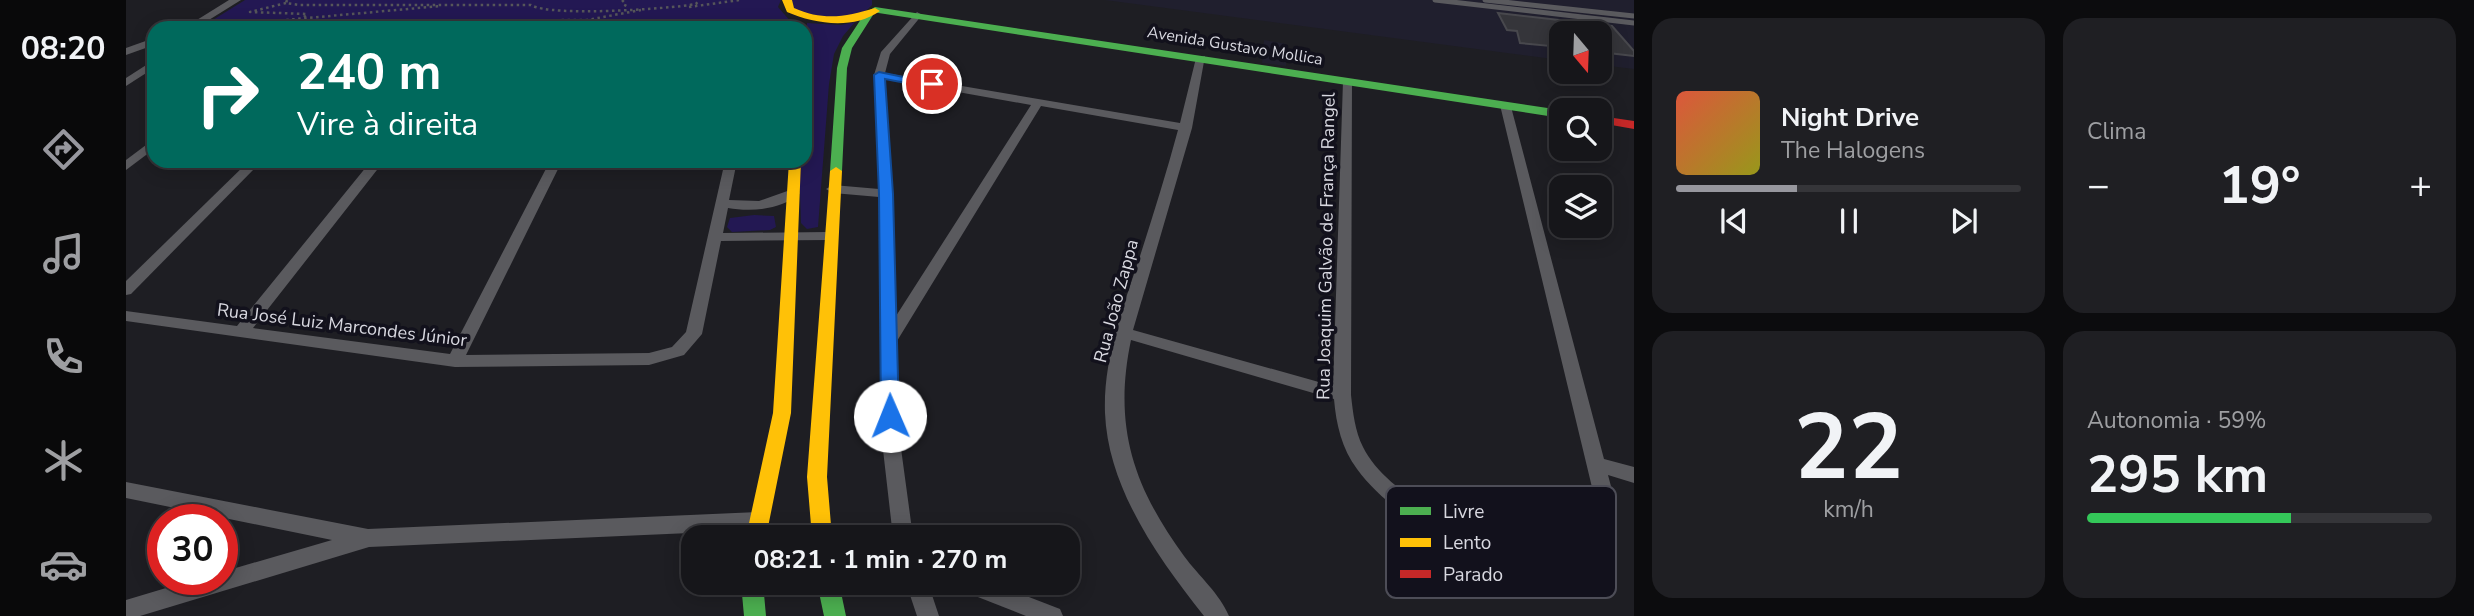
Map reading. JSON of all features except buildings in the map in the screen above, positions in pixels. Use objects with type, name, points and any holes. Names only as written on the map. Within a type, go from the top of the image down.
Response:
[{"type":"main road","points":[[787,0],[790,10],[800,21]]},
{"type":"main road","points":[[812,22],[830,21],[879,6]]},
{"type":"main road","points":[[821,525],[817,477],[829,236],[842,68],[847,48],[879,6]]},
{"type":"main road","name":"Avenida Gustavo Mollica","points":[[879,6],[911,14],[1549,112]]},
{"type":"main road","points":[[1612,122],[1634,125]]},
{"type":"main road","points":[[758,525],[782,413],[795,168]]},
{"type":"main road","points":[[753,595],[755,616]]},
{"type":"main road","points":[[831,595],[835,616]]},
{"type":"street","points":[[200,21],[236,0]]},
{"type":"street","points":[[901,525],[891,442],[886,194],[879,75],[885,54],[911,14]]},
{"type":"street","points":[[126,52],[147,44]]},
{"type":"street","name":"Rua João Zappa","points":[[1201,58],[1186,128],[1125,334],[1114,384],[1118,441],[1139,502],[1189,582],[1218,616]]},
{"type":"street","points":[[126,83],[147,68]]},
{"type":"street","points":[[879,75],[1186,128]]},
{"type":"street","name":"Rua Joaquim Galvão de França Rangel","points":[[1348,81],[1342,396],[1347,433],[1365,466],[1386,486]]},
{"type":"street","points":[[889,341],[1038,102]]},
{"type":"street","points":[[1506,105],[1595,464],[1634,475]]},
{"type":"street","points":[[126,166],[147,149]]},
{"type":"street","points":[[126,290],[249,168]]},
{"type":"street","points":[[242,331],[372,168]]},
{"type":"street","points":[[455,361],[552,168]]},
{"type":"street","points":[[730,168],[715,237],[829,236]]},
{"type":"street","points":[[833,189],[886,194]]},
{"type":"street","points":[[722,203],[744,208],[761,207],[793,193]]},
{"type":"street","name":"Rua José Luiz Marcondes Júnior","points":[[126,316],[455,361],[649,359],[678,351],[694,334],[715,237]]},
{"type":"street","points":[[1125,334],[1342,396]]},
{"type":"street","name":"Rua Joaquim Galvão de França Rangel","points":[[1595,464],[1601,486]]},
{"type":"street","points":[[126,490],[369,538],[681,531]]},
{"type":"street","points":[[126,610],[369,538]]},
{"type":"street","points":[[921,595],[928,616]]},
{"type":"street","points":[[999,595],[1052,616]]},
{"type":"lane","points":[[1435,0],[1634,16]]},
{"type":"lane","points":[[1485,0],[1508,6],[1634,23]]},
{"type":"lane","points":[[1595,12],[1601,19]]},
{"type":"path","points":[[531,5],[535,0]]},
{"type":"path","points":[[622,0],[626,4],[624,8]]},
{"type":"path","points":[[680,7],[696,4],[699,0]]},
{"type":"path","points":[[299,19],[307,14],[250,12],[286,1],[531,5],[539,10],[590,12],[624,8],[706,7],[740,0]]},
{"type":"path","points":[[287,21],[443,5]]},
{"type":"path","points":[[357,21],[587,20],[646,8]]},
{"type":"shaded area","points":[[245,0],[781,0],[778,7],[790,21],[211,21]]},
{"type":"shaded area","points":[[791,0],[872,0],[872,5],[856,15],[836,18],[796,13]]},
{"type":"shaded area","points":[[1105,0],[1634,0],[1634,69],[1612,66],[1612,21],[1549,21],[1549,58]]},
{"type":"shaded area","points":[[855,22],[843,36],[834,54],[829,84],[818,227],[807,229],[801,223],[799,168],[812,168],[812,23],[841,25]]},
{"type":"shaded area","points":[[1264,40],[1286,44],[1286,66],[1262,63]]},
{"type":"shaded area","points":[[774,216],[776,227],[770,230],[732,232],[727,227],[730,218]]},
{"type":"traffic: fast","points":[[875,10],[1549,112]]},
{"type":"traffic: fast","points":[[836,171],[842,68],[847,48],[868,15]]},
{"type":"traffic: fast","points":[[753,595],[755,616]]},
{"type":"traffic: fast","points":[[831,595],[835,616]]},
{"type":"traffic: slow","points":[[787,0],[790,10],[822,20],[843,20],[875,11]]},
{"type":"traffic: slow","points":[[759,525],[782,413],[795,168]]},
{"type":"traffic: slow","points":[[821,525],[817,477],[836,171]]},
{"type":"traffic: jam","points":[[1612,122],[1634,125]]},
{"type":"route","points":[[890,416],[886,194],[879,75],[932,84]]}]
